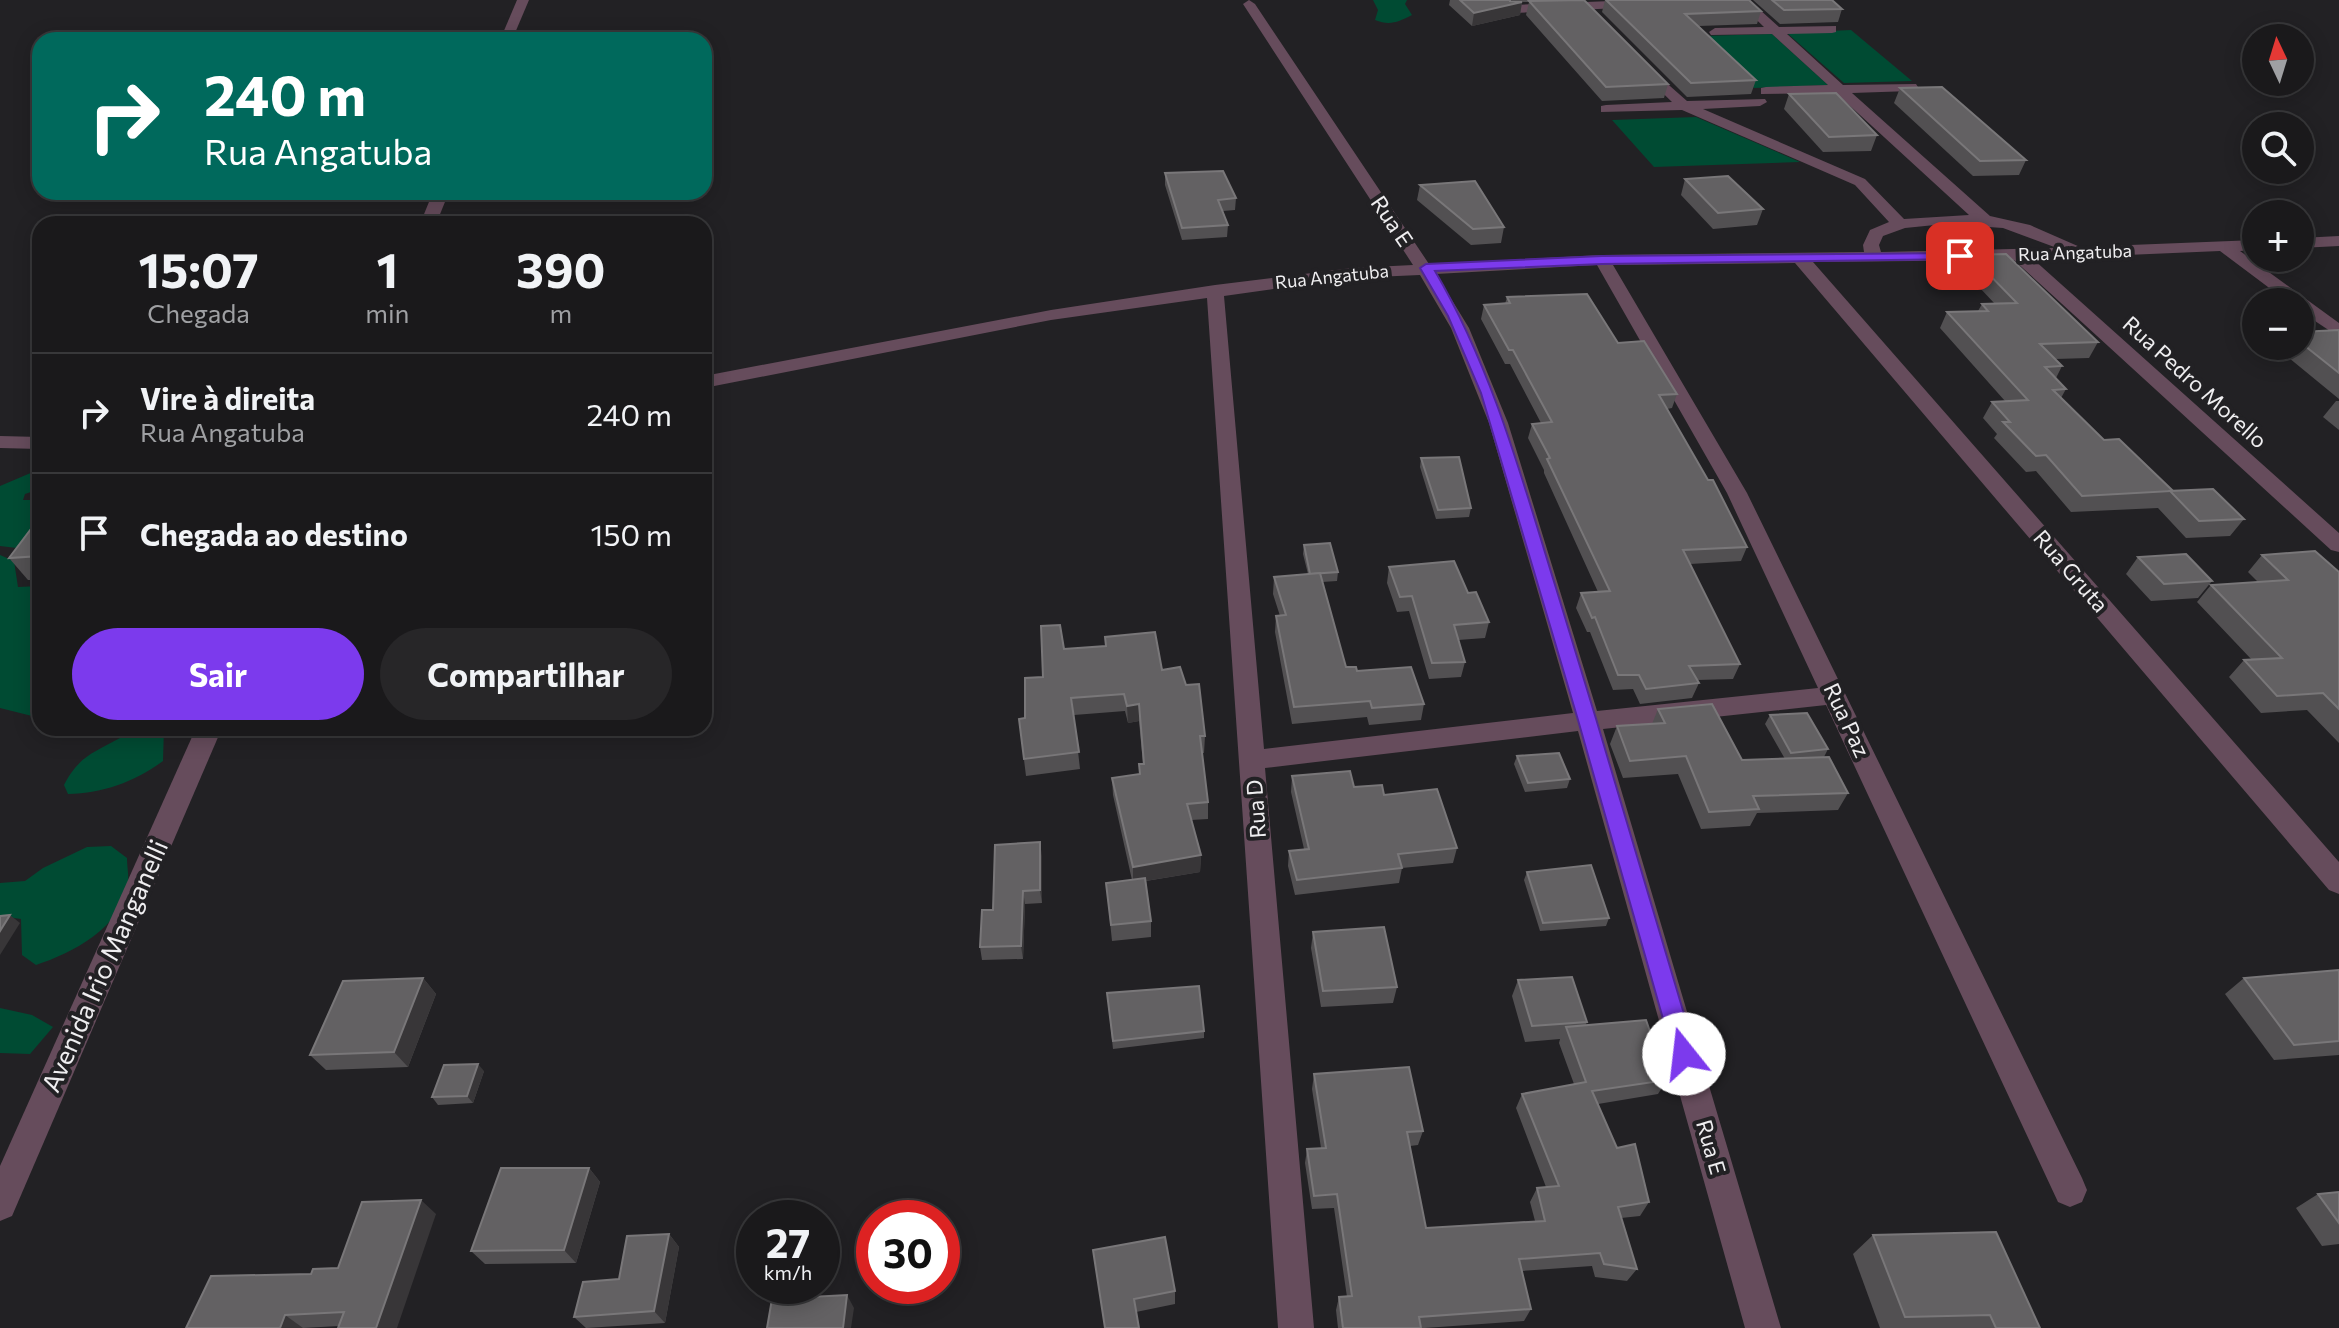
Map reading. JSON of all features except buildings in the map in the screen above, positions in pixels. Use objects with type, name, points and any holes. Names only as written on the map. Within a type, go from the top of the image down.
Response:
[{"type":"street","points":[[509,32],[523,0]]},
{"type":"street","points":[[1742,0],[1984,220]]},
{"type":"street","points":[[1514,9],[1644,3]]},
{"type":"street","name":"Rua E","points":[[1249,4],[1409,248],[1426,268],[1455,316],[1488,393],[1588,720],[1763,1328]]},
{"type":"street","points":[[1715,32],[1832,29]]},
{"type":"street","points":[[1636,59],[1683,105],[1860,182],[1899,223]]},
{"type":"street","points":[[1606,109],[1683,105],[1840,89],[1911,87]]},
{"type":"street","points":[[1874,258],[1871,245],[1876,233],[1899,223],[1984,220],[2020,226],[2080,253]]},
{"type":"street","points":[[2314,242],[2339,241]]},
{"type":"street","name":"Rua Angatuba","points":[[712,380],[1051,315],[1215,290],[1426,268],[1602,260],[1802,260],[2242,246]]},
{"type":"street","points":[[2225,247],[2280,288]]},
{"type":"street","name":"Rua Pedro Morello","points":[[2018,255],[2339,545]]},
{"type":"street","name":"Rua Paz","points":[[1602,260],[1737,493],[2070,1190]]},
{"type":"street","name":"Rua Gruta","points":[[1802,260],[2339,882]]},
{"type":"street","name":"Rua D","points":[[1215,290],[1296,1328]]},
{"type":"street","points":[[2314,313],[2339,332]]},
{"type":"street","points":[[0,442],[32,443]]},
{"type":"street","points":[[1252,760],[1588,720],[1835,695]]},
{"type":"street","name":"Avenida Irio Manganelli","points":[[0,1204],[205,736]]},
{"type":"green space","points":[[1373,0],[1407,0],[1405,4],[1412,15],[1394,22],[1375,20],[1378,10]]},
{"type":"green space","points":[[1851,30],[1912,81],[1844,83],[1787,33]]},
{"type":"green space","points":[[1772,34],[1828,85],[1754,88],[1703,36]]},
{"type":"green space","points":[[1696,117],[1800,162],[1654,167],[1612,120]]},
{"type":"green space","points":[[32,472],[32,492],[25,494],[23,500],[32,500],[32,545],[25,549],[0,546],[0,486]]},
{"type":"green space","points":[[0,555],[14,561],[18,587],[32,586],[32,716],[0,708]]},
{"type":"green space","points":[[164,736],[163,761],[118,785],[68,794],[64,785],[75,768],[88,756],[120,738]]},
{"type":"green space","points":[[111,846],[127,858],[128,884],[116,914],[93,936],[65,953],[36,965],[22,955],[21,919],[0,916],[0,883],[25,881],[43,868],[87,847]]},
{"type":"green space","points":[[0,1008],[32,1015],[53,1027],[30,1054],[0,1053]]},
{"type":"route","points":[[1684,1054],[1588,720],[1488,393],[1455,316],[1426,268],[1602,260],[1960,256]]}]
